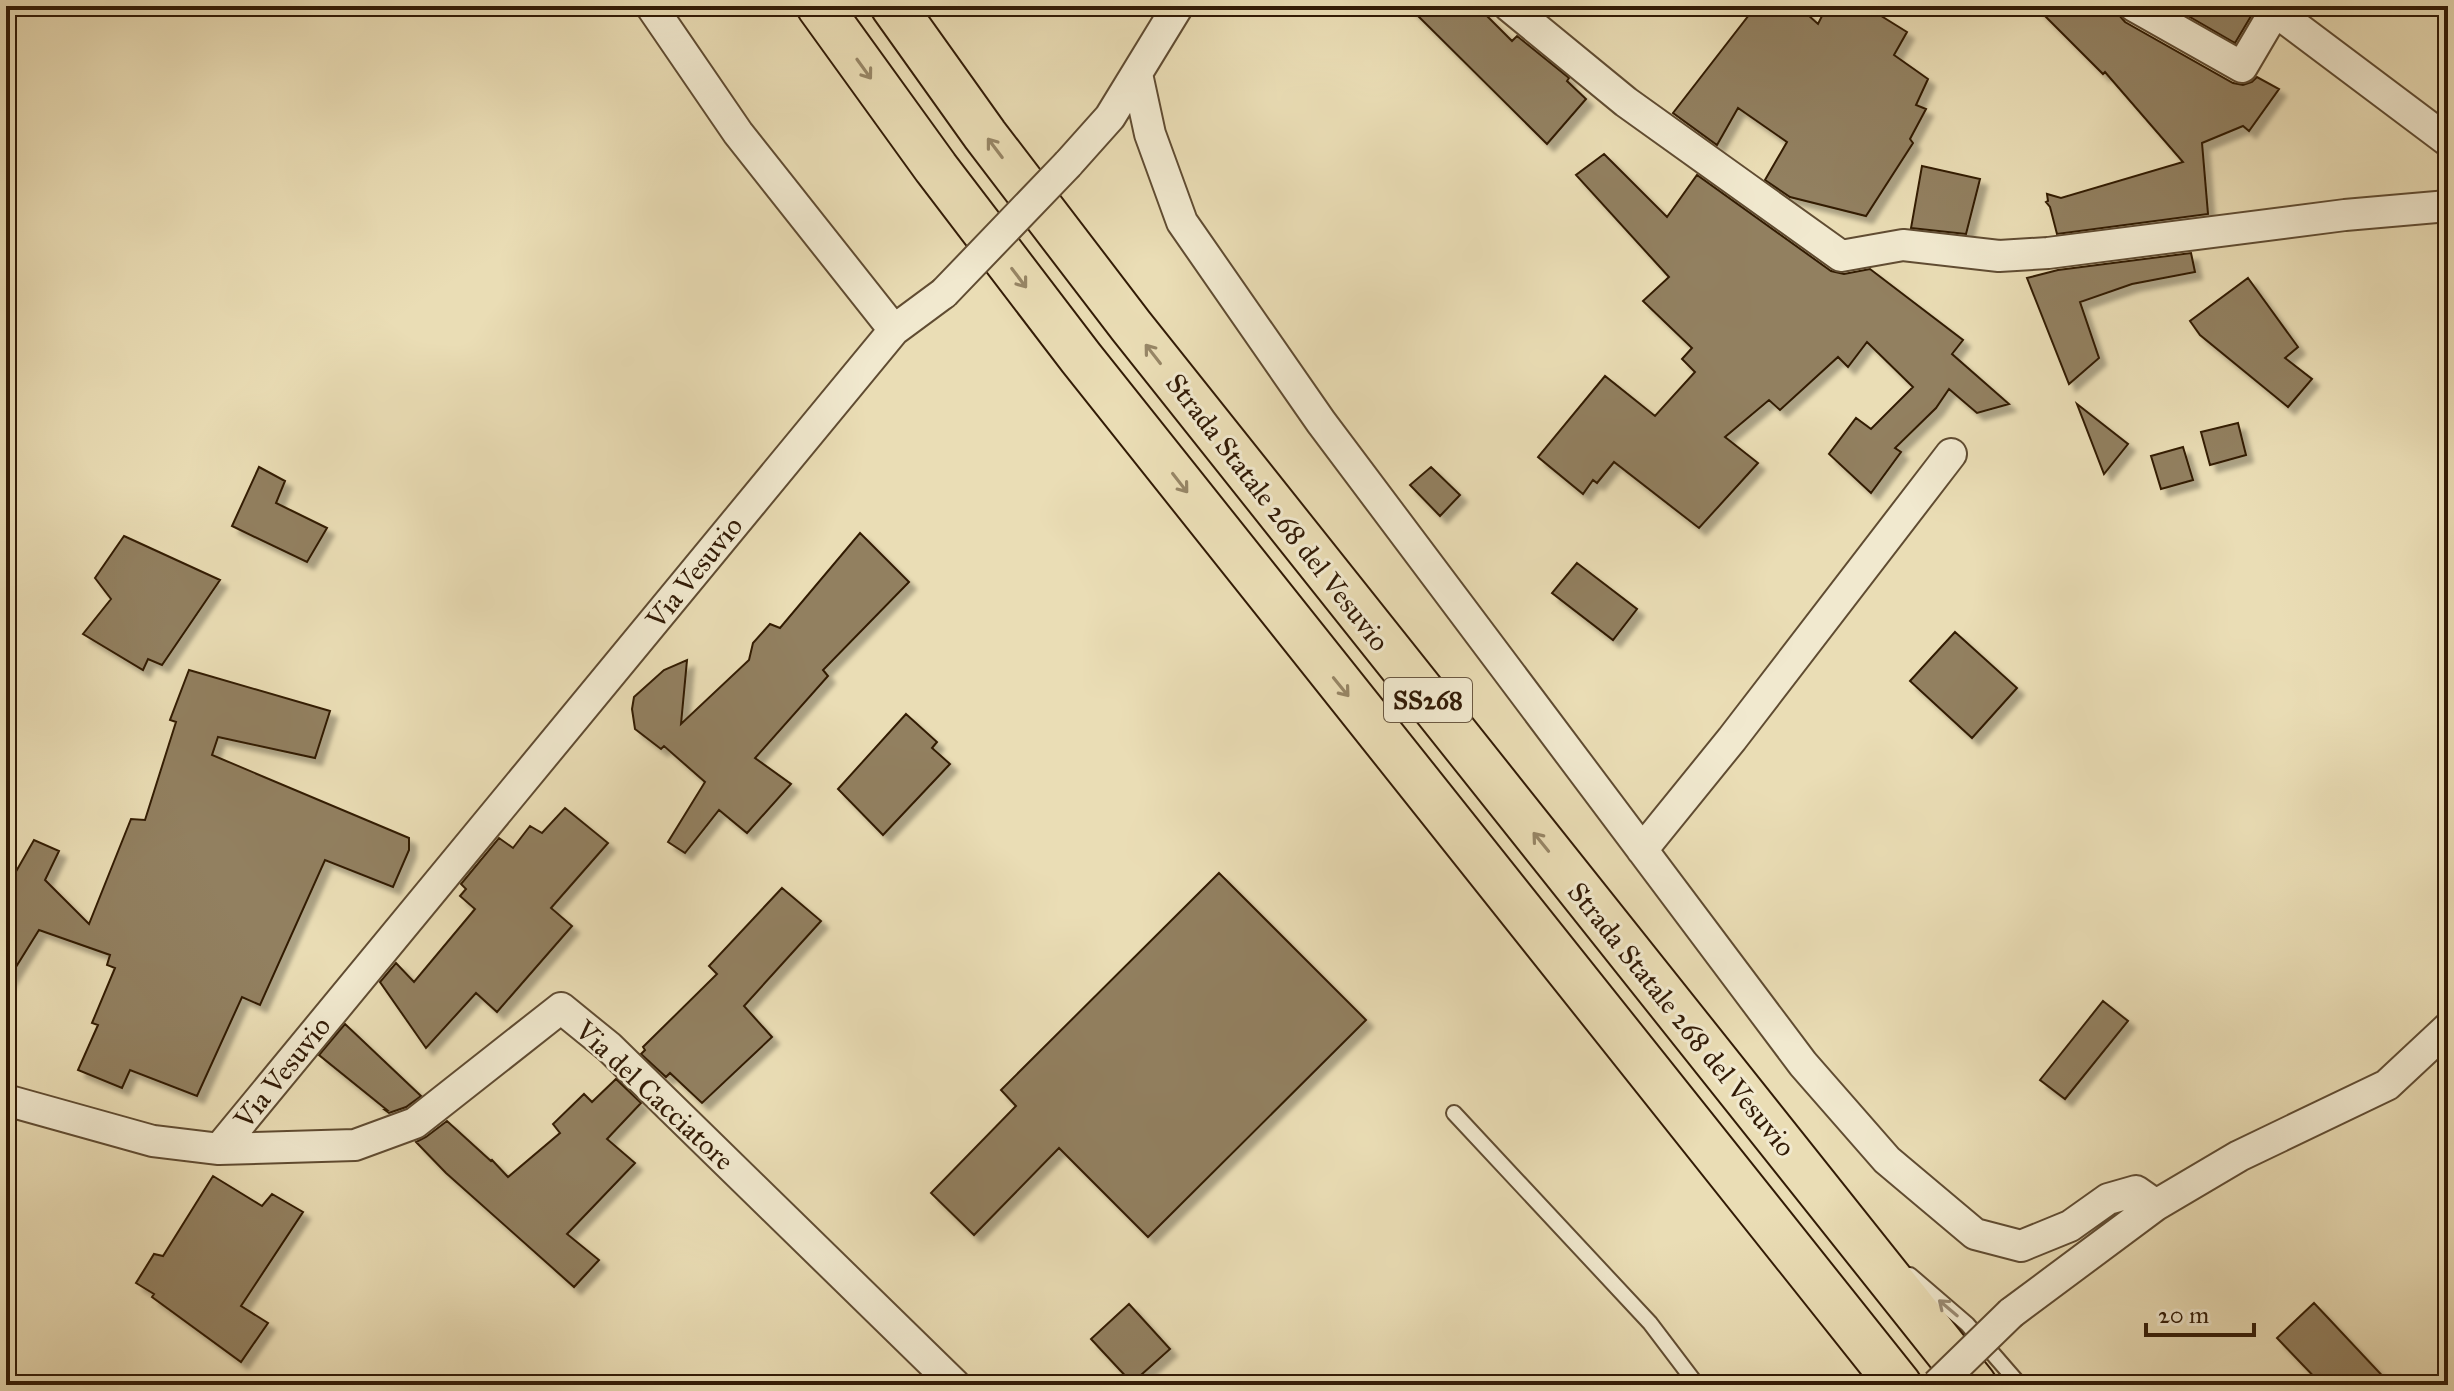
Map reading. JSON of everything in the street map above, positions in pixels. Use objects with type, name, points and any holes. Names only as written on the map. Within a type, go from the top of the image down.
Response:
[{"type":"highway","name":"Strada Statale 268 del Vesuvio","points":[[819,6],[936,168],[1081,358],[1899,1385]]},
{"type":"highway","name":"Strada Statale 268 del Vesuvio","points":[[893,6],[985,135],[1131,326],[1974,1385]]},
{"type":"street","points":[[651,6],[738,133],[894,330]]},
{"type":"street","name":"Via Vesuvio","points":[[219,1149],[894,330],[944,293],[1110,117],[1178,6]]},
{"type":"street","points":[[1509,6],[1626,102],[1841,256],[1903,245],[1999,256],[2048,253],[2345,215],[2448,206]]},
{"type":"street","points":[[2134,6],[2242,67],[2275,11],[2448,141]]},
{"type":"street","points":[[1137,74],[1150,134],[1182,222],[1321,422],[1642,850],[1803,1064],[1887,1160],[1975,1234],[2021,1246],[2070,1226],[2108,1199],[2136,1191],[2156,1205]]},
{"type":"street","points":[[1642,850],[1732,739],[1951,454]]},
{"type":"street","name":"Via del Cacciatore","points":[[219,1149],[355,1145],[415,1123],[561,1008],[609,1047],[955,1385]]},
{"type":"street","points":[[1937,1385],[2011,1313],[2156,1205],[2239,1156],[2387,1085],[2448,1028]]},
{"type":"street","points":[[6,1100],[153,1141],[219,1149]]},
{"type":"lane","points":[[1454,1113],[1650,1323],[1697,1385]]},
{"type":"lane","points":[[1839,1215],[1967,1324],[2020,1385]]},
{"type":"building","points":[[1408,6],[1477,6],[1512,41],[1517,36],[1569,78],[1567,81],[1586,99],[1547,144]]},
{"type":"building","points":[[1756,6],[1798,6],[1818,24],[1827,6],[1865,6],[1907,32],[1894,55],[1928,79],[1916,105],[1926,109],[1910,139],[1913,143],[1866,216],[1790,197],[1765,180],[1787,142],[1738,108],[1717,145],[1673,113]]},
{"type":"building","points":[[2035,6],[2116,6],[2125,22],[2233,83],[2243,85],[2257,77],[2279,89],[2249,131],[2243,126],[2202,143],[2208,214],[2057,234],[2046,202],[2047,194],[2061,198],[2183,162],[2105,72],[2103,74]]},
{"type":"building","points":[[2171,6],[2257,6],[2235,43]]},
{"type":"building","points":[[1604,154],[1667,217],[1697,175],[1831,271],[1844,274],[1870,269],[1963,340],[1952,354],[2009,404],[1977,413],[1949,389],[1936,408],[1895,448],[1901,452],[1871,493],[1829,454],[1856,418],[1871,429],[1913,387],[1867,342],[1848,367],[1838,357],[1780,410],[1769,400],[1725,437],[1758,463],[1699,528],[1614,462],[1597,483],[1593,480],[1583,494],[1538,457],[1605,376],[1655,416],[1695,372],[1682,359],[1692,348],[1643,301],[1669,277],[1576,175]]},
{"type":"building","points":[[1922,166],[1980,179],[1966,234],[1911,228]]},
{"type":"building","points":[[2191,253],[2195,272],[2132,284],[2080,302],[2099,358],[2069,384],[2027,278],[2058,270]]},
{"type":"building","points":[[2248,278],[2298,347],[2285,358],[2312,379],[2288,407],[2200,335],[2190,321]]},
{"type":"building","points":[[2077,404],[2128,444],[2104,474]]},
{"type":"building","points":[[2238,423],[2246,455],[2210,465],[2201,432]]},
{"type":"building","points":[[2183,447],[2193,480],[2161,489],[2151,456]]},
{"type":"building","points":[[259,467],[285,481],[276,503],[327,528],[307,562],[232,526]]},
{"type":"building","points":[[1431,467],[1460,495],[1440,516],[1410,485]]},
{"type":"building","points":[[860,533],[909,582],[823,670],[828,676],[755,758],[791,784],[747,833],[719,810],[685,853],[668,842],[705,782],[664,746],[661,749],[635,729],[634,697],[664,670],[687,660],[681,724],[749,660],[753,643],[770,624],[780,628]]},
{"type":"building","points":[[124,536],[220,580],[162,665],[148,659],[143,670],[83,634],[111,599],[95,578]]},
{"type":"building","points":[[1577,563],[1637,609],[1613,640],[1552,593]]},
{"type":"building","points":[[1955,632],[2017,688],[1972,738],[1910,681]]},
{"type":"building","points":[[189,670],[330,711],[315,758],[218,737],[212,755],[409,838],[409,850],[393,887],[325,860],[260,1005],[242,997],[197,1096],[130,1070],[122,1088],[78,1070],[98,1025],[92,1023],[115,968],[107,965],[110,955],[39,930],[6,983],[6,889],[34,840],[59,851],[45,880],[89,924],[131,819],[145,820],[176,722],[170,720]]},
{"type":"building","points":[[906,714],[937,742],[932,748],[950,764],[883,835],[838,789]]},
{"type":"building","points":[[565,808],[608,843],[551,908],[572,926],[497,1012],[476,993],[426,1048],[380,982],[396,963],[414,982],[475,909],[460,896],[466,889],[461,884],[499,838],[513,848],[530,826],[542,833]]},
{"type":"building","points":[[1219,873],[1366,1020],[1148,1237],[1059,1148],[974,1235],[931,1193],[1016,1106],[1001,1090]]},
{"type":"building","points":[[782,888],[821,921],[744,1006],[772,1037],[702,1103],[670,1073],[666,1077],[641,1054],[645,1050],[643,1047],[717,974],[709,966]]},
{"type":"building","points":[[2103,1001],[2128,1021],[2065,1099],[2040,1080]]},
{"type":"building","points":[[345,1024],[421,1096],[406,1107],[389,1113],[319,1055]]},
{"type":"building","points":[[616,1079],[641,1103],[607,1139],[635,1163],[567,1234],[599,1260],[574,1287],[446,1173],[416,1142],[447,1121],[508,1177],[560,1133],[553,1124],[584,1094],[592,1102]]},
{"type":"building","points":[[213,1176],[262,1206],[272,1194],[303,1212],[241,1306],[268,1323],[241,1362],[136,1283],[154,1254],[163,1256]]},
{"type":"building","points":[[2314,1303],[2391,1385],[2322,1385],[2277,1338]]},
{"type":"building","points":[[1129,1304],[1170,1349],[1132,1383],[1091,1339]]}]
